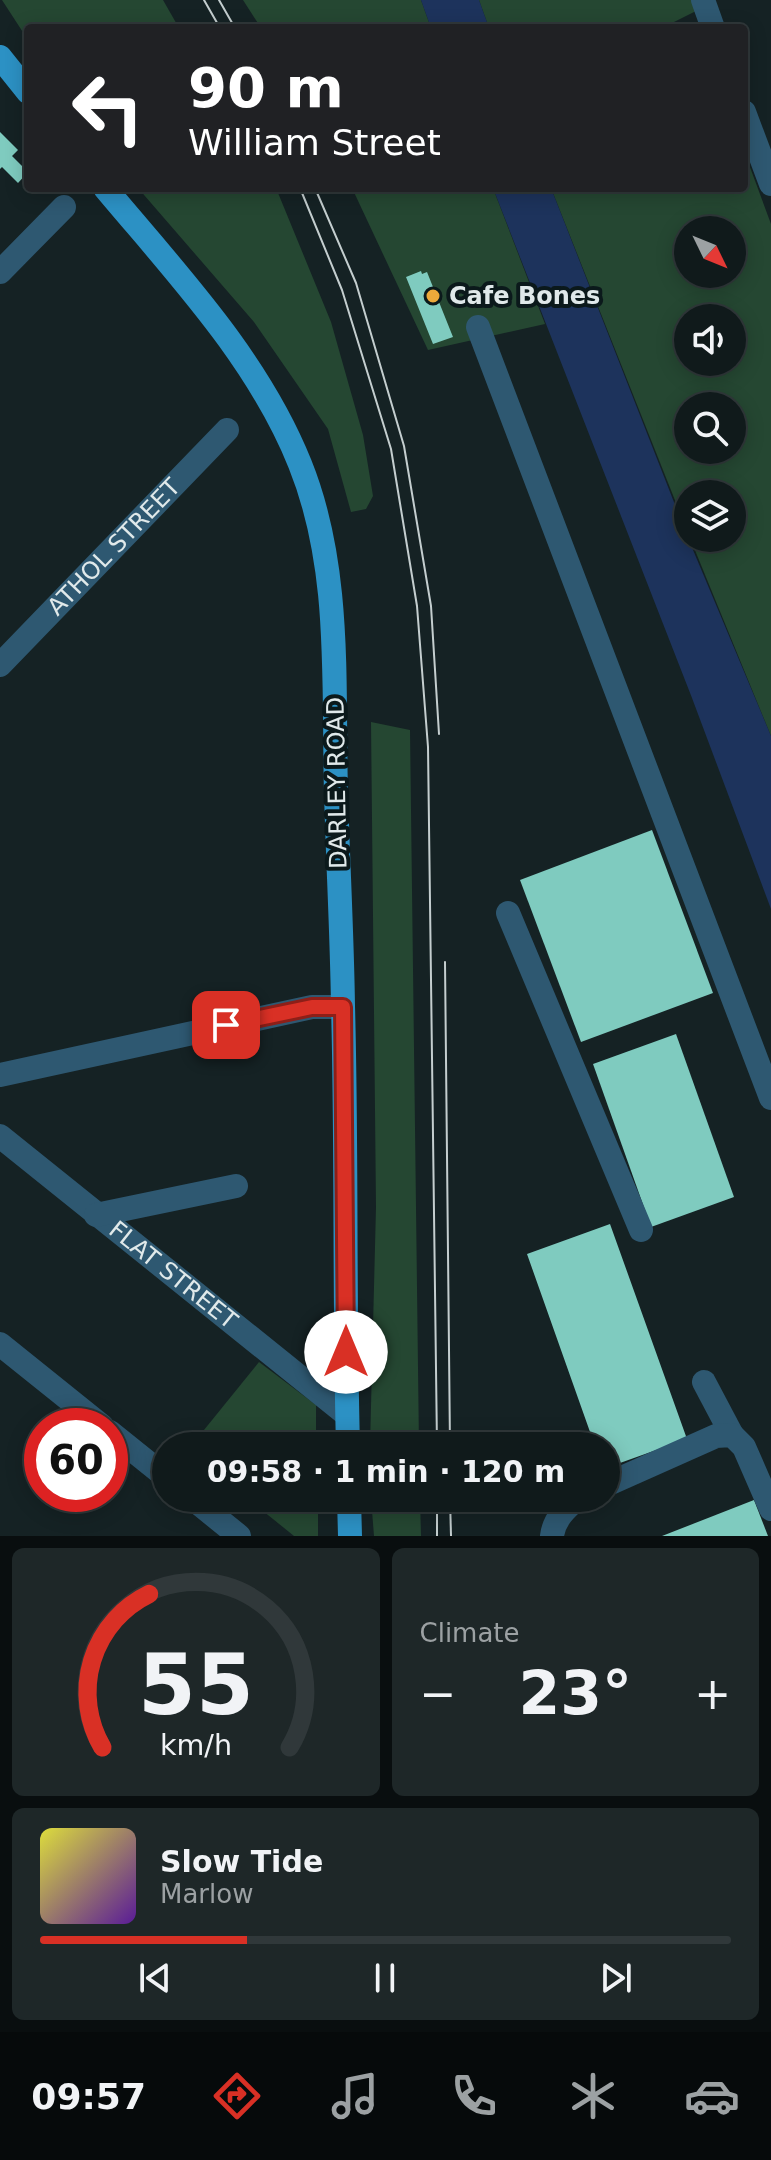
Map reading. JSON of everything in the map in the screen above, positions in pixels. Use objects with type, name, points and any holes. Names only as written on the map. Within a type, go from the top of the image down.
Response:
[{"type":"main road","points":[[0,57],[24,87]]},
{"type":"main road","name":"DARLEY ROAD","points":[[108,192],[196,297],[252,371],[302,467],[319,524],[329,583],[335,668],[343,1007],[348,1432]]},
{"type":"main road","points":[[349,1512],[350,1536]]},
{"type":"street","points":[[703,0],[712,24]]},
{"type":"street","points":[[748,123],[771,184]]},
{"type":"street","points":[[0,272],[64,207]]},
{"type":"street","points":[[478,327],[771,1098]]},
{"type":"street","name":"ATHOL STREET","points":[[0,665],[227,430]]},
{"type":"street","points":[[508,913],[641,1230]]},
{"type":"street","points":[[0,1075],[312,1007],[343,1007]]},
{"type":"street","name":"FLAT STREET","points":[[0,1136],[347,1415]]},
{"type":"street","points":[[96,1215],[236,1186]]},
{"type":"street","points":[[0,1344],[80,1408]]},
{"type":"street","points":[[704,1382],[732,1435],[744,1447],[771,1508]]},
{"type":"street","points":[[620,1479],[716,1436],[732,1435]]},
{"type":"street","points":[[128,1446],[152,1466]]},
{"type":"street","points":[[209,1512],[239,1536]]},
{"type":"street","points":[[552,1536],[562,1512]]},
{"type":"green space","points":[[2,0],[163,0],[177,24],[24,24],[24,34]]},
{"type":"green space","points":[[243,0],[421,0],[430,24],[258,24]]},
{"type":"green space","points":[[479,0],[692,0],[696,11],[675,24],[488,24]]},
{"type":"green space","points":[[748,162],[771,224],[771,736],[696,552],[746,552],[746,480],[674,480],[674,498],[553,192],[748,192]]},
{"type":"green space","points":[[141,192],[278,192],[331,322],[363,435],[373,496],[366,509],[351,512],[328,429],[254,322]]},
{"type":"green space","points":[[354,192],[495,192],[545,324],[428,350]]},
{"type":"green space","points":[[371,722],[410,730],[419,1432],[370,1432],[376,1207]]},
{"type":"green space","points":[[259,1362],[316,1405],[316,1432],[202,1432]]},
{"type":"green space","points":[[264,1512],[318,1512],[318,1536],[294,1536]]},
{"type":"green space","points":[[372,1512],[420,1512],[421,1536],[374,1536]]},
{"type":"water","points":[[421,0],[479,0],[488,24],[430,24]]},
{"type":"water","points":[[495,192],[553,192],[674,502],[674,552],[694,552],[771,736],[771,909]]},
{"type":"building","points":[[0,132],[18,150],[12,156],[24,168],[24,176],[18,183],[2,167],[0,169]]},
{"type":"building","points":[[421,271],[422,274],[427,272],[453,337],[433,344],[406,277]]},
{"type":"building","points":[[652,830],[713,993],[581,1042],[520,880]]},
{"type":"building","points":[[676,1034],[734,1197],[651,1227],[593,1064]]},
{"type":"building","points":[[610,1224],[687,1439],[620,1463],[620,1432],[590,1432],[527,1254]]},
{"type":"building","points":[[754,1500],[768,1536],[662,1536]]},
{"type":"tram line","points":[[204,0],[218,24]]},
{"type":"tram line","points":[[219,0],[233,24]]},
{"type":"tram line","points":[[302,192],[342,290],[391,449],[417,606],[428,747],[437,1432]]},
{"type":"tram line","points":[[317,192],[356,283],[404,446],[431,606],[439,734]]},
{"type":"tram line","points":[[445,962],[450,1432]]},
{"type":"tram line","points":[[437,1512],[437,1536]]},
{"type":"tram line","points":[[450,1512],[451,1536]]},
{"type":"place","name":"Cafe Bones","points":[[433,296]]},
{"type":"route","points":[[226,1025],[312,1007],[343,1007],[346,1352]]}]
